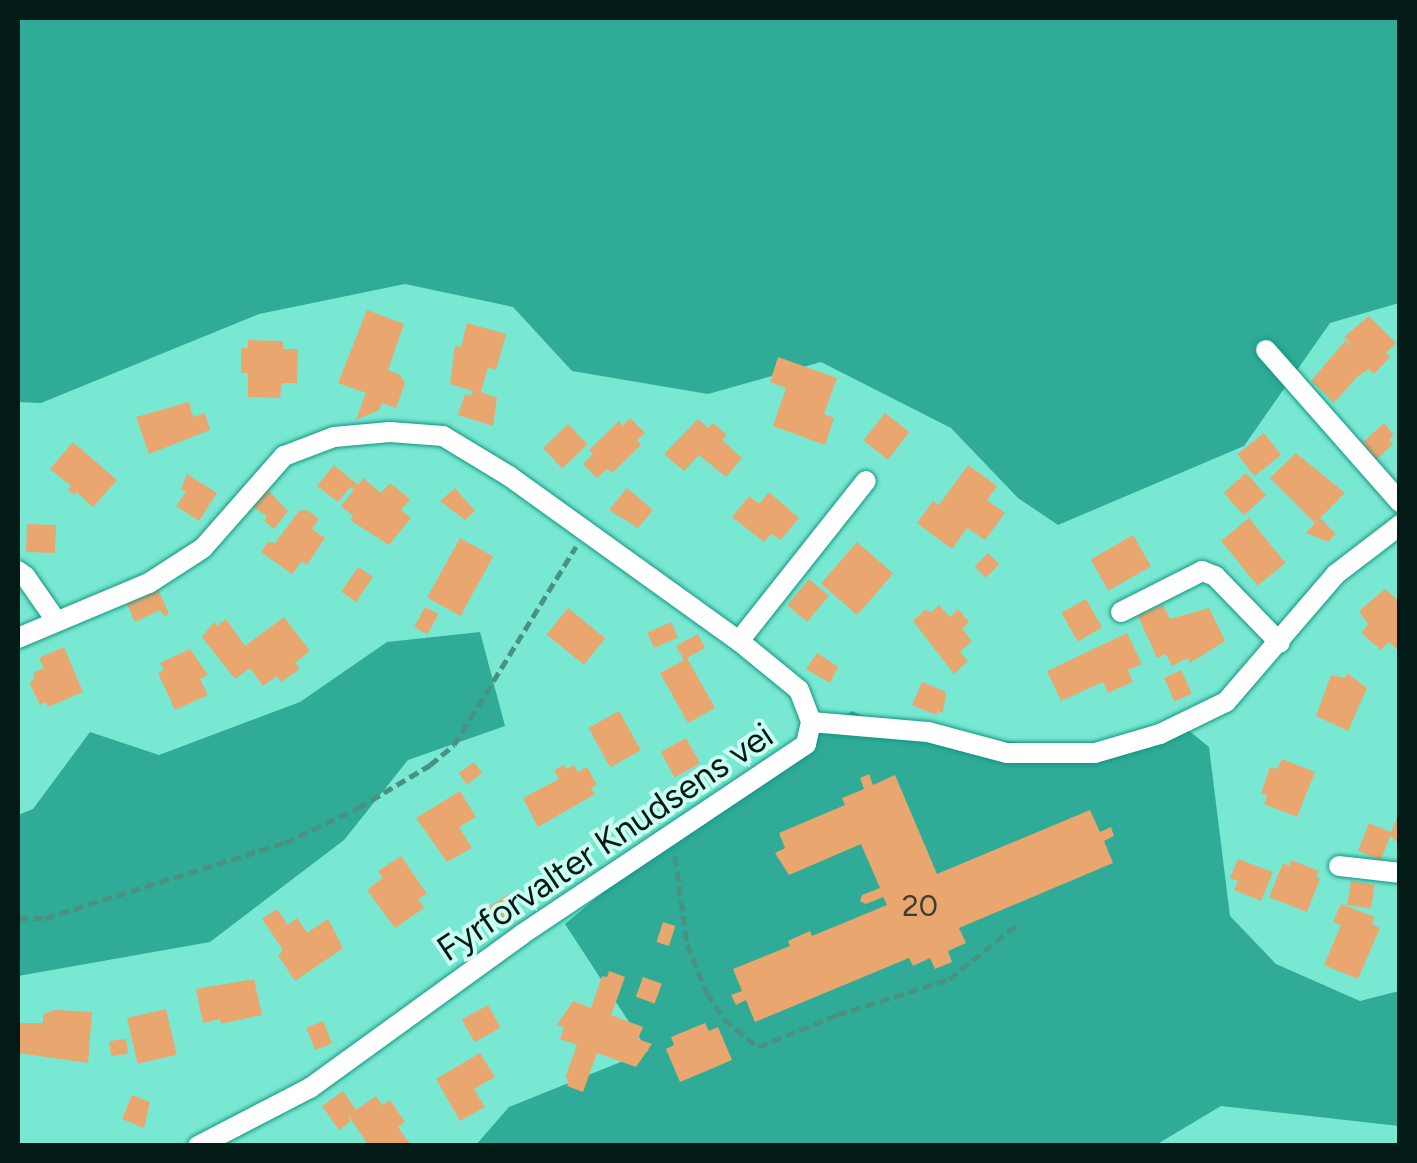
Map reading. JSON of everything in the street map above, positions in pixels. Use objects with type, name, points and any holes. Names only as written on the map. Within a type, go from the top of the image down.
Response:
[{"type":"street","points":[[1266,350],[1400,502]]},
{"type":"street","points":[[18,638],[55,619],[149,583],[203,548],[284,456],[334,437],[390,432],[443,436],[509,476],[738,641],[799,690],[811,722]]},
{"type":"street","points":[[738,641],[866,481]]},
{"type":"street","name":"Fyrforvalter Knudsens vei","points":[[203,1144],[310,1088],[522,935],[806,744],[811,722],[928,732],[1006,753],[1095,753],[1160,734],[1226,702],[1336,574],[1400,526]]},
{"type":"street","points":[[1121,612],[1202,570],[1214,576],[1280,643]]},
{"type":"street","points":[[18,572],[26,576],[55,619]]},
{"type":"street","points":[[1339,866],[1400,872]]},
{"type":"path","points":[[18,918],[44,918],[285,843],[358,808],[430,765],[454,745],[528,631],[584,531]]},
{"type":"path","points":[[673,833],[687,944],[724,1018],[758,1048],[837,1015],[949,980],[1017,925]]},
{"type":"shaded area","points":[[18,18],[1399,18],[1399,303],[1330,323],[1244,446],[1058,525],[1018,498],[951,428],[821,362],[708,394],[572,371],[513,307],[405,284],[259,314],[41,403],[18,402]]},
{"type":"shaded area","points":[[480,632],[505,726],[408,760],[344,840],[210,942],[18,976],[18,815],[33,809],[90,732],[159,755],[300,702],[387,642]]},
{"type":"shaded area","points":[[852,711],[893,730],[1101,751],[1172,717],[1209,747],[1230,916],[1276,964],[1360,1001],[1399,991],[1399,1126],[1221,1106],[1154,1146],[475,1146],[509,1107],[648,1051],[565,924],[655,849]]},
{"type":"building","points":[[367,310],[404,324],[388,370],[400,375],[405,383],[396,408],[382,403],[379,410],[356,420],[366,393],[338,383]]},
{"type":"building","points":[[1369,316],[1396,343],[1386,353],[1390,357],[1374,374],[1369,369],[1357,377],[1334,403],[1311,381],[1345,341],[1353,346],[1344,337]]},
{"type":"building","points":[[467,323],[506,334],[496,370],[488,367],[481,392],[497,398],[493,426],[458,415],[465,394],[471,396],[473,391],[450,384],[455,346],[461,347]]},
{"type":"building","points":[[248,340],[283,341],[283,349],[298,349],[297,383],[282,383],[280,398],[248,397],[248,373],[241,373],[241,348],[248,348]]},
{"type":"building","points":[[778,357],[837,378],[824,414],[834,418],[825,445],[773,426],[786,388],[770,382]]},
{"type":"building","points":[[189,402],[193,417],[205,413],[210,430],[149,454],[136,417]]},
{"type":"building","points":[[885,413],[909,432],[888,460],[863,441]]},
{"type":"building","points":[[630,418],[645,433],[637,440],[641,445],[612,473],[607,469],[597,478],[583,464],[593,454],[589,450],[619,421],[623,426]]},
{"type":"building","points":[[698,419],[708,428],[713,423],[727,435],[722,440],[742,458],[726,477],[699,455],[684,471],[664,454]]},
{"type":"building","points":[[1384,423],[1394,435],[1389,440],[1393,444],[1376,460],[1362,443]]},
{"type":"building","points":[[568,424],[587,444],[562,468],[543,448]]},
{"type":"building","points":[[1264,433],[1281,455],[1254,476],[1237,454]]},
{"type":"building","points":[[73,442],[117,480],[93,507],[77,492],[74,495],[68,490],[71,486],[50,469]]},
{"type":"building","points":[[1296,453],[1345,493],[1320,518],[1336,534],[1328,542],[1306,533],[1315,523],[1270,478]]},
{"type":"building","points":[[334,465],[358,485],[363,478],[381,493],[390,483],[410,499],[401,510],[411,518],[389,545],[350,520],[353,516],[341,506],[354,490],[350,487],[338,502],[317,486]]},
{"type":"building","points":[[968,465],[997,486],[987,500],[1005,513],[985,540],[967,528],[952,549],[917,523],[933,501],[939,505]]},
{"type":"building","points":[[1246,473],[1266,495],[1244,515],[1224,493]]},
{"type":"building","points":[[187,474],[217,493],[199,521],[176,506],[186,492],[181,489]]},
{"type":"building","points":[[455,488],[475,511],[465,520],[440,501]]},
{"type":"building","points":[[627,488],[653,510],[638,528],[609,510]]},
{"type":"building","points":[[267,489],[288,511],[274,529],[264,521],[267,516],[253,507]]},
{"type":"building","points":[[769,492],[799,518],[781,540],[771,534],[764,542],[732,517],[749,496],[759,504]]},
{"type":"building","points":[[307,510],[319,519],[312,529],[325,538],[307,565],[302,561],[292,574],[261,552],[268,542],[275,543],[299,511]]},
{"type":"building","points":[[1249,518],[1286,563],[1258,586],[1221,541]]},
{"type":"building","points":[[27,524],[56,525],[55,553],[26,552]]},
{"type":"building","points":[[1133,535],[1151,566],[1109,591],[1091,560]]},
{"type":"building","points":[[460,538],[493,556],[460,616],[427,597]]},
{"type":"building","points":[[857,542],[893,573],[857,615],[821,584]]},
{"type":"building","points":[[988,553],[999,564],[986,578],[975,566]]},
{"type":"building","points":[[358,567],[373,577],[356,602],[341,592]]},
{"type":"building","points":[[809,579],[829,596],[807,622],[787,605]]},
{"type":"building","points":[[158,589],[169,614],[164,616],[160,610],[135,622],[127,604]]},
{"type":"building","points":[[1385,589],[1400,602],[1397,649],[1389,642],[1381,650],[1361,633],[1368,624],[1359,611]]},
{"type":"building","points":[[1086,599],[1102,628],[1078,641],[1062,613]]},
{"type":"building","points":[[939,605],[950,617],[958,609],[969,622],[962,629],[972,641],[960,652],[968,661],[954,674],[913,621],[926,609],[931,613]]},
{"type":"building","points":[[1163,605],[1170,619],[1209,608],[1225,641],[1190,663],[1188,658],[1172,666],[1166,654],[1157,658],[1138,616]]},
{"type":"building","points":[[425,607],[438,614],[427,634],[414,627]]},
{"type":"building","points":[[568,608],[605,638],[584,665],[547,634]]},
{"type":"building","points":[[284,617],[310,651],[295,663],[300,669],[281,682],[277,676],[263,686],[250,668],[235,679],[202,637],[214,622],[217,626],[226,619],[245,646]]},
{"type":"building","points":[[671,622],[678,638],[654,648],[647,633]]},
{"type":"building","points":[[1127,633],[1142,664],[1128,670],[1133,682],[1108,693],[1103,682],[1061,701],[1047,671]]},
{"type":"building","points":[[698,634],[705,648],[687,658],[715,708],[688,723],[660,673],[684,660],[676,646]]},
{"type":"building","points":[[64,647],[83,692],[48,707],[46,702],[40,705],[29,682],[35,679],[33,673],[44,668],[39,658]]},
{"type":"building","points":[[190,649],[208,675],[200,679],[208,695],[175,710],[158,673],[164,670],[160,663]]},
{"type":"building","points":[[817,653],[838,667],[830,683],[806,669]]},
{"type":"building","points":[[1181,670],[1192,694],[1175,702],[1164,678]]},
{"type":"building","points":[[1347,673],[1367,688],[1348,731],[1316,716],[1331,675],[1345,678]]},
{"type":"building","points":[[922,682],[946,692],[943,713],[938,711],[936,715],[912,705]]},
{"type":"building","points":[[619,711],[641,750],[610,767],[588,728]]},
{"type":"building","points":[[686,738],[700,763],[675,777],[661,752]]},
{"type":"building","points":[[1282,759],[1315,772],[1297,817],[1264,804],[1267,795],[1261,793],[1270,767],[1277,769]]},
{"type":"building","points":[[474,762],[482,773],[467,784],[459,773]]},
{"type":"building","points":[[564,765],[566,769],[574,765],[578,772],[587,767],[597,785],[591,788],[595,794],[538,827],[523,798],[559,779],[554,770]]},
{"type":"building","points":[[869,774],[873,785],[895,775],[937,874],[1090,810],[1100,832],[1111,827],[1114,836],[1104,841],[1113,863],[959,928],[966,943],[948,951],[952,962],[935,969],[930,958],[913,966],[909,958],[755,1022],[746,1000],[736,1005],[731,995],[742,991],[733,969],[790,946],[788,941],[810,931],[812,936],[887,905],[883,897],[866,904],[860,901],[862,895],[880,888],[861,844],[789,875],[775,853],[785,848],[779,833],[845,805],[842,798],[864,789],[860,778]]},
{"type":"building","points":[[460,791],[476,817],[459,827],[472,848],[447,862],[416,818]]},
{"type":"building","points":[[1400,811],[1400,844],[1390,836],[1381,860],[1358,851],[1369,823],[1391,832]]},
{"type":"building","points":[[401,856],[427,894],[418,899],[424,908],[395,928],[367,890],[383,878],[378,871]]},
{"type":"building","points":[[1238,859],[1273,872],[1261,901],[1234,890],[1238,881],[1230,878]]},
{"type":"building","points":[[1291,860],[1319,871],[1316,877],[1320,879],[1307,912],[1269,897],[1283,863],[1289,866]]},
{"type":"building","points":[[1351,881],[1375,885],[1371,908],[1347,905]]},
{"type":"building","points":[[509,894],[520,911],[496,926],[486,909]]},
{"type":"building","points":[[1341,904],[1375,917],[1372,924],[1380,928],[1358,979],[1324,965],[1341,925],[1333,922]]},
{"type":"building","points":[[277,909],[288,925],[297,918],[307,933],[328,919],[343,948],[295,981],[278,955],[283,950],[262,919]]},
{"type":"building","points":[[663,922],[675,926],[669,946],[657,942]]},
{"type":"building","points":[[609,971],[625,977],[611,1015],[643,1027],[638,1039],[652,1044],[636,1067],[597,1053],[583,1092],[567,1086],[569,1079],[565,1078],[577,1045],[560,1039],[564,1027],[557,1025],[573,1001],[591,1008],[602,976],[607,977]]},
{"type":"building","points":[[643,977],[662,984],[655,1004],[636,997]]},
{"type":"building","points":[[254,979],[262,1015],[221,1024],[220,1019],[203,1023],[196,989]]},
{"type":"building","points":[[488,1005],[501,1028],[474,1042],[462,1020]]},
{"type":"building","points":[[166,1009],[177,1055],[138,1064],[127,1018]]},
{"type":"building","points":[[55,1010],[92,1012],[88,1063],[18,1053],[19,1023],[43,1023],[43,1014]]},
{"type":"building","points":[[323,1021],[332,1043],[315,1050],[306,1028]]},
{"type":"building","points":[[705,1023],[709,1031],[718,1027],[732,1060],[680,1082],[666,1049],[674,1045],[671,1037]]},
{"type":"building","points":[[126,1039],[128,1054],[111,1056],[109,1041]]},
{"type":"building","points":[[480,1053],[495,1077],[474,1089],[485,1107],[460,1121],[436,1079]]},
{"type":"building","points":[[343,1091],[356,1110],[376,1096],[382,1105],[390,1100],[405,1122],[398,1127],[409,1143],[369,1146],[348,1115],[350,1122],[339,1130],[322,1106]]},
{"type":"building","points":[[132,1095],[150,1102],[144,1128],[122,1119]]}]
